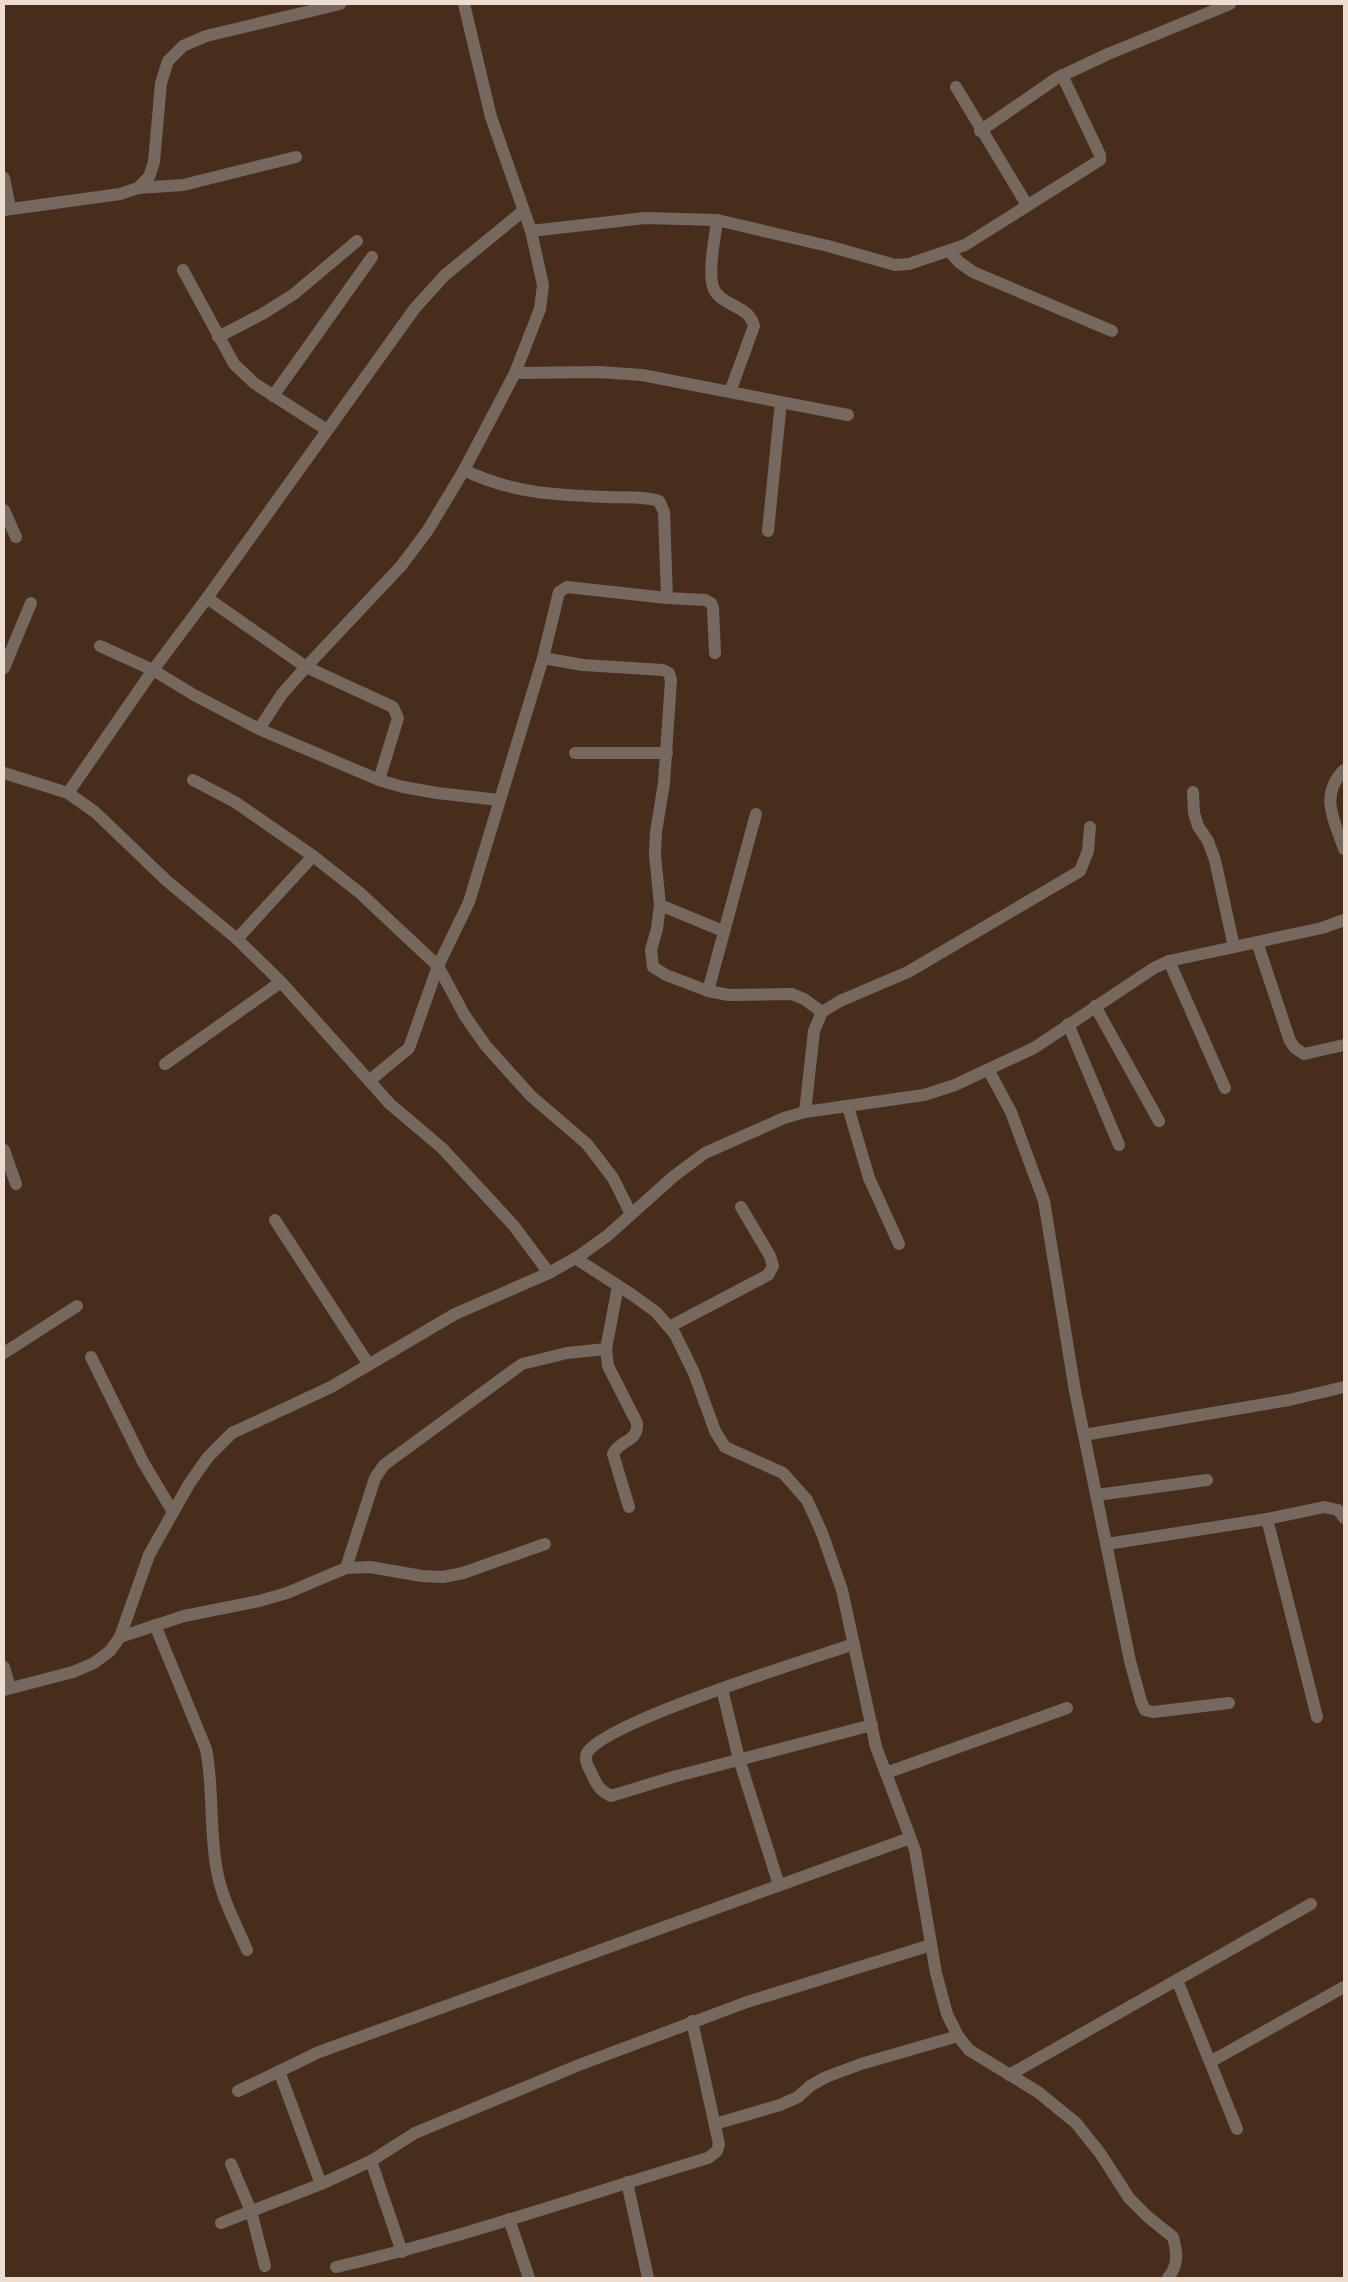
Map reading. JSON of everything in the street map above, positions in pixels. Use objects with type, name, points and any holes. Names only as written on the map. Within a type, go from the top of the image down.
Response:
[{"type":"street","points":[[138,188],[149,177],[154,162],[161,83],[168,61],[183,46],[206,36],[340,4]]},
{"type":"street","points":[[260,729],[282,694],[401,566],[428,530],[464,470],[515,373],[540,309],[542,285],[531,230],[491,117],[464,4]]},
{"type":"street","points":[[980,131],[1062,75],[1230,4]]},
{"type":"street","points":[[531,230],[646,218],[717,220],[828,246],[894,265],[908,264],[948,251],[988,232],[1027,205],[1100,160],[1098,151],[1062,75]]},
{"type":"street","points":[[956,88],[980,131],[1027,205]]},
{"type":"street","points":[[4,178],[7,209],[120,194],[138,188],[183,185],[296,157]]},
{"type":"street","points":[[68,793],[153,670],[207,598],[415,308],[445,275],[523,211]]},
{"type":"street","points":[[717,220],[712,277],[713,288],[719,296],[750,316],[754,326],[730,392]]},
{"type":"street","points":[[218,337],[264,313],[294,294],[357,241]]},
{"type":"street","points":[[948,251],[973,272],[1112,331]]},
{"type":"street","points":[[273,396],[372,257]]},
{"type":"street","points":[[183,270],[234,364],[254,383],[327,430]]},
{"type":"street","points":[[515,373],[599,372],[642,375],[848,415]]},
{"type":"street","points":[[768,530],[781,402]]},
{"type":"street","points":[[464,470],[484,480],[509,488],[536,493],[659,501],[664,512],[667,598]]},
{"type":"street","points":[[4,510],[16,537]]},
{"type":"street","points":[[370,1082],[408,1048],[438,966],[469,902],[543,658],[559,592],[562,588],[705,600],[711,603],[714,616],[715,653]]},
{"type":"street","points":[[207,598],[306,667],[393,707],[397,712],[396,727],[379,780]]},
{"type":"street","points":[[4,668],[31,603]]},
{"type":"street","points":[[100,646],[153,670],[194,695],[260,729],[379,780],[403,787],[437,793],[499,800]]},
{"type":"street","points":[[543,658],[593,666],[663,670],[668,673],[671,680],[666,754],[655,855],[660,905],[658,929],[651,950],[653,966],[658,971],[708,991],[728,995],[792,994],[804,999],[822,1012]]},
{"type":"street","points":[[575,753],[666,754]]},
{"type":"street","points":[[1344,770],[1336,779],[1329,797],[1332,814],[1344,848]]},
{"type":"street","points":[[4,773],[68,793],[95,812],[167,880],[238,939],[281,982],[390,1104],[442,1148],[514,1226],[549,1273]]},
{"type":"street","points":[[193,780],[242,807],[313,856],[360,893],[438,966],[464,1016],[486,1046],[531,1096],[587,1144],[613,1178],[631,1214]]},
{"type":"street","points":[[1193,792],[1194,814],[1214,860],[1234,947]]},
{"type":"street","points":[[708,991],[756,814]]},
{"type":"street","points":[[806,1112],[814,1031],[822,1012],[840,1001],[908,972],[1080,871],[1088,851],[1090,827]]},
{"type":"street","points":[[238,939],[313,856]]},
{"type":"street","points":[[660,905],[723,931]]},
{"type":"street","points":[[4,1667],[7,1689],[72,1672],[94,1663],[110,1652],[120,1637],[150,1556],[173,1512],[189,1484],[208,1457],[232,1433],[331,1387],[455,1314],[549,1273],[575,1258],[607,1236],[674,1176],[705,1153],[784,1118],[806,1112],[924,1095],[955,1085],[989,1071],[1034,1048],[1094,1006],[1154,968],[1169,961],[1257,942],[1344,920]]},
{"type":"street","points":[[1257,942],[1290,1041],[1295,1048],[1304,1054],[1344,1045]]},
{"type":"street","points":[[1169,961],[1225,1088]]},
{"type":"street","points":[[165,1064],[281,982]]},
{"type":"street","points":[[1094,1006],[1159,1121]]},
{"type":"street","points":[[1068,1024],[1119,1145]]},
{"type":"street","points":[[989,1071],[1011,1112],[1044,1201],[1074,1391],[1130,1662],[1141,1702],[1145,1710],[1153,1712],[1229,1703]]},
{"type":"street","points":[[848,1107],[869,1178],[899,1244]]},
{"type":"street","points":[[4,1150],[16,1184]]},
{"type":"street","points":[[669,1327],[768,1275],[773,1266],[770,1256],[740,1206]]},
{"type":"street","points":[[275,1220],[369,1365]]},
{"type":"street","points":[[575,1258],[656,1312],[675,1334],[690,1366],[715,1431],[725,1447],[783,1473],[807,1500],[822,1533],[842,1590],[876,1747],[915,1850],[931,1945],[947,2014],[958,2036],[970,2050],[1038,2092],[1076,2123],[1100,2153],[1129,2198],[1148,2217],[1174,2237],[1177,2254],[1174,2271],[1168,2278]]},
{"type":"street","points":[[618,1286],[606,1349],[608,1366],[637,1423],[634,1437],[615,1450],[613,1454],[615,1468],[629,1507]]},
{"type":"street","points":[[4,1353],[76,1306]]},
{"type":"street","points":[[346,1568],[375,1478],[384,1465],[522,1364],[567,1353],[606,1349]]},
{"type":"street","points":[[91,1357],[143,1462],[173,1512]]},
{"type":"street","points":[[1084,1435],[1289,1400],[1344,1387]]},
{"type":"street","points":[[1097,1495],[1207,1480]]},
{"type":"street","points":[[1107,1544],[1267,1519],[1324,1507],[1338,1510],[1344,1518]]},
{"type":"street","points":[[1267,1519],[1317,1717]]},
{"type":"street","points":[[120,1637],[217,1608],[259,1601],[287,1593],[346,1568],[370,1567],[422,1576],[443,1577],[463,1573],[545,1544]]},
{"type":"street","points":[[155,1625],[206,1749],[210,1768],[217,1871],[223,1896],[247,1950]]},
{"type":"street","points":[[854,1644],[638,1720],[594,1744],[586,1754],[586,1763],[603,1792],[611,1796],[673,1777],[872,1725]]},
{"type":"street","points":[[722,1689],[739,1760],[779,1885]]},
{"type":"street","points":[[886,1773],[1067,1708]]},
{"type":"street","points":[[238,2091],[319,2052],[910,1838]]},
{"type":"street","points":[[1009,2075],[1311,1904]]},
{"type":"street","points":[[221,2224],[321,2184],[372,2160],[415,2133],[692,2021],[931,1945]]},
{"type":"street","points":[[1177,1980],[1237,2129]]},
{"type":"street","points":[[1210,2062],[1344,1987]]},
{"type":"street","points":[[336,2267],[402,2252],[708,2158],[717,2151],[720,2144],[692,2021]]},
{"type":"street","points":[[714,2124],[780,2105],[798,2097],[810,2086],[826,2077],[861,2064],[958,2036]]},
{"type":"street","points":[[279,2071],[321,2184]]},
{"type":"street","points":[[372,2160],[402,2252]]},
{"type":"street","points":[[231,2164],[251,2211],[265,2266]]},
{"type":"street","points":[[627,2182],[648,2278]]},
{"type":"street","points":[[509,2219],[529,2278]]}]
